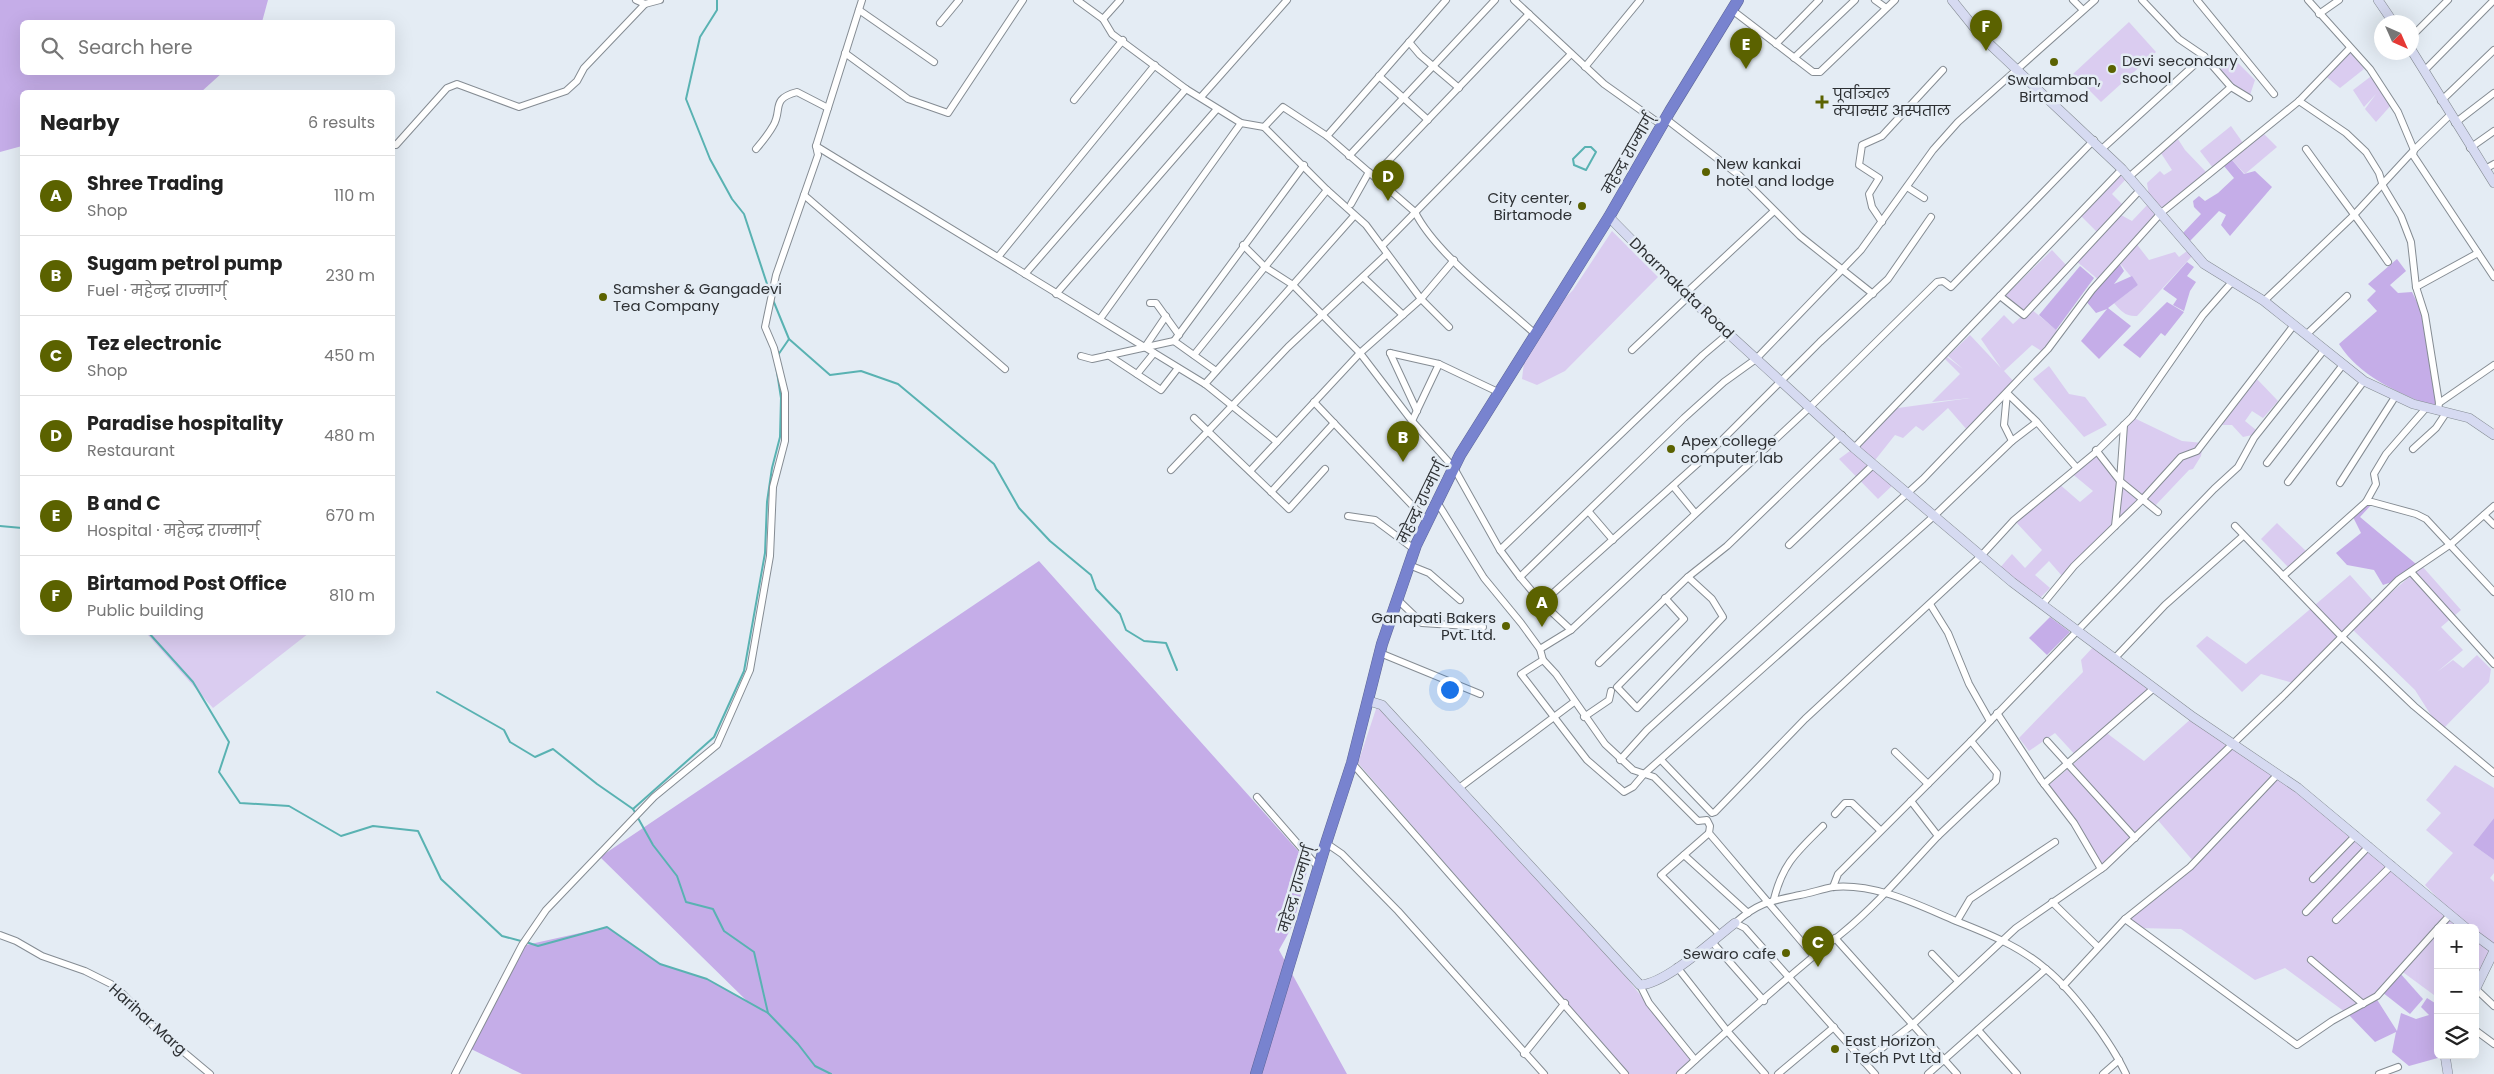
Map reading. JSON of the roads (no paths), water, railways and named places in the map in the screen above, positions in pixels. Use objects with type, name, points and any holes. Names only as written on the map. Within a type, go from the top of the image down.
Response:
[{"type":"highway","name":"महेन्द्र राज्मार्ग्","points":[[1256,1074],[1318,867],[1352,763],[1380,653],[1414,549],[1454,468],[1498,392],[1609,217],[1738,0]]},
{"type":"street","points":[[636,0],[645,4]]},
{"type":"street","points":[[395,144],[447,88],[457,84],[520,106],[566,91],[577,81],[584,68],[645,4],[660,0]]},
{"type":"street","points":[[455,1074],[522,945],[546,910],[654,797],[717,745],[750,670],[770,556],[773,487],[785,441],[785,393],[774,348],[765,327],[776,275],[818,155],[816,146],[862,0]]},
{"type":"street","points":[[940,23],[959,0]]},
{"type":"street","points":[[845,53],[908,99],[948,113],[1023,0]]},
{"type":"street","points":[[1077,0],[1103,19],[1112,34],[1123,40],[1186,89],[1241,123],[1264,127],[1304,165],[1326,190],[1366,225],[1421,299],[1449,328]]},
{"type":"street","points":[[1103,19],[1120,0]]},
{"type":"street","points":[[1201,97],[1287,0]]},
{"type":"street","points":[[1327,136],[1446,0]]},
{"type":"street","points":[[1349,156],[1496,0]]},
{"type":"street","points":[[1514,0],[1585,67],[1624,100],[1665,122],[1740,176],[1800,236],[1841,271],[1873,294]]},
{"type":"street","points":[[1585,67],[1640,0]]},
{"type":"street","points":[[1776,44],[1819,0]]},
{"type":"street","points":[[1794,58],[1855,0]]},
{"type":"street","points":[[1875,0],[1886,8]]},
{"type":"street","points":[[1732,10],[1813,72],[1820,72],[1895,0]]},
{"type":"street","points":[[1952,0],[1981,36],[2103,148],[2204,264],[2264,301],[2342,366],[2364,381],[2395,397],[2426,408],[2441,409],[2469,418],[2494,436]]},
{"type":"street","points":[[2073,0],[2083,10]]},
{"type":"street","points":[[1520,577],[1690,412],[1724,382],[1756,358],[1841,271],[1882,222],[1933,150],[1958,122],[2095,0]]},
{"type":"street","points":[[2142,0],[2179,39],[2204,56],[2230,87],[2249,98]]},
{"type":"street","points":[[2197,0],[2274,94]]},
{"type":"street","points":[[2308,0],[2370,69],[2398,112],[2414,150],[2413,155],[2494,277]]},
{"type":"street","points":[[2319,14],[2339,0]]},
{"type":"street","points":[[2378,0],[2388,15]]},
{"type":"street","points":[[2419,29],[2448,0]]},
{"type":"street","points":[[2424,71],[2494,0]]},
{"type":"street","points":[[859,10],[934,62]]},
{"type":"street","points":[[1350,204],[1371,174],[1428,120],[1529,14]]},
{"type":"street","points":[[1074,100],[1123,40]]},
{"type":"street","points":[[1409,42],[1420,55],[1459,88]]},
{"type":"street","points":[[1620,760],[1661,717],[1787,600],[1907,494],[2007,393],[2048,349],[2092,290],[2160,213],[2299,101],[2350,48]]},
{"type":"street","points":[[2441,101],[2494,50]]},
{"type":"street","points":[[1382,246],[1571,54]]},
{"type":"street","points":[[2103,148],[2204,56]]},
{"type":"street","points":[[2417,60],[2470,148],[2494,183]]},
{"type":"street","points":[[998,257],[1155,65]]},
{"type":"street","points":[[1882,222],[1872,207],[1870,194],[1879,178],[1859,165],[1862,145],[1882,136],[1943,70]]},
{"type":"street","points":[[1379,76],[1428,120]]},
{"type":"street","points":[[2129,177],[2230,87]]},
{"type":"street","points":[[1025,274],[1186,89]]},
{"type":"street","points":[[756,148],[773,126],[778,104],[786,96],[797,92],[828,108]]},
{"type":"street","points":[[2264,301],[2354,216],[2414,150],[2453,119],[2494,93]]},
{"type":"street","points":[[2299,101],[2346,133],[2366,152],[2401,216],[2411,242],[2416,287],[2425,315],[2441,409],[2436,428],[2412,448]]},
{"type":"street","points":[[1264,127],[1283,107],[1327,136],[1415,212],[1423,228],[1454,260],[1534,333]]},
{"type":"street","points":[[1056,294],[1217,109]]},
{"type":"street","points":[[1100,319],[1241,123]]},
{"type":"street","points":[[2470,148],[2494,131]]},
{"type":"street","points":[[1540,649],[1571,630],[1810,407],[1937,282],[1943,281],[1951,287],[2094,140]]},
{"type":"street","points":[[816,146],[1205,384],[1277,442]]},
{"type":"street","points":[[2306,149],[2388,262]]},
{"type":"street","points":[[2485,169],[2494,164]]},
{"type":"street","points":[[1081,356],[1092,359],[1174,341],[1243,245],[1304,165]]},
{"type":"street","points":[[1854,448],[2122,169]]},
{"type":"street","points":[[1907,187],[1924,198]]},
{"type":"street","points":[[1194,356],[1326,190]]},
{"type":"street","points":[[2000,296],[2024,315],[2140,190]]},
{"type":"street","points":[[804,195],[1005,368]]},
{"type":"street","points":[[1632,350],[1774,210]]},
{"type":"street","points":[[1205,384],[1354,216]]},
{"type":"street","name":"Dharmakata Road","points":[[1609,217],[1687,296],[1842,435],[1854,448],[1981,556],[2076,631],[2193,717],[2278,774],[2356,835],[2461,924]]},
{"type":"street","points":[[1542,603],[1673,486],[1782,382],[1820,342],[1873,294],[1888,279],[1931,217]]},
{"type":"street","points":[[1243,245],[1265,267],[1293,285],[1360,354],[1412,420],[1454,468],[1500,550],[1520,577],[1542,603],[1571,630]]},
{"type":"street","points":[[2416,287],[2478,253]]},
{"type":"street","points":[[1171,470],[1288,347],[1387,254]]},
{"type":"street","points":[[1250,471],[1360,354],[1421,299],[1454,260]]},
{"type":"street","points":[[1363,277],[1403,315]]},
{"type":"street","points":[[1660,760],[1714,813],[1805,718],[1981,556],[2014,520],[2132,417],[2203,315],[2232,282]]},
{"type":"street","points":[[2306,335],[2347,296]]},
{"type":"street","points":[[1150,303],[1156,303],[1179,334]]},
{"type":"street","points":[[1145,347],[1166,316]]},
{"type":"street","points":[[2042,605],[2074,566],[2141,500],[2181,457],[2197,452],[2294,325]]},
{"type":"street","points":[[1500,550],[1703,355],[1729,333]]},
{"type":"street","points":[[1174,341],[1216,371]]},
{"type":"street","points":[[1833,888],[1838,874],[1880,830],[1971,741],[2214,489],[2238,467],[2254,438],[2324,350]]},
{"type":"street","points":[[1137,374],[1154,352]]},
{"type":"street","points":[[1417,411],[1390,353],[1439,364],[1498,392]]},
{"type":"street","points":[[1108,355],[1161,390],[1178,368]]},
{"type":"street","points":[[1412,420],[1439,364]]},
{"type":"street","points":[[2441,409],[2494,365]]},
{"type":"street","points":[[2267,463],[2342,366]]},
{"type":"street","points":[[2288,482],[2364,381]]},
{"type":"street","points":[[2007,393],[2037,422],[2076,467]]},
{"type":"street","points":[[2007,393],[2004,425],[2012,441]]},
{"type":"street","points":[[2340,483],[2395,397]]},
{"type":"street","points":[[1314,402],[1427,521]]},
{"type":"street","points":[[2283,576],[2366,502],[2376,484],[2374,474],[2399,438],[2426,408]]},
{"type":"street","points":[[1194,418],[1289,510],[1325,469]]},
{"type":"street","points":[[1543,660],[1521,674],[1538,693],[1553,717],[1587,760],[1624,792],[1633,787],[1644,774],[1934,516],[2012,441],[2037,422]]},
{"type":"street","points":[[1272,492],[1334,423]]},
{"type":"street","points":[[2115,526],[2124,425]]},
{"type":"street","points":[[1599,663],[1665,598],[1727,546],[1842,435]]},
{"type":"street","points":[[2096,450],[2120,481],[2158,512]]},
{"type":"street","points":[[1789,545],[1874,465]]},
{"type":"street","points":[[1673,486],[1695,513]]},
{"type":"street","points":[[1437,502],[1484,578],[1522,623],[1540,649],[1543,660],[1556,674],[1584,717],[1620,760],[1633,770],[1654,777],[1698,821],[1707,820],[1710,826],[1709,833],[1661,875],[1720,935]]},
{"type":"street","points":[[2366,502],[2416,514],[2426,519],[2494,592]]},
{"type":"street","points":[[1864,1062],[1912,1025],[2016,928],[2101,869],[2234,743],[2398,580],[2451,544],[2494,506]]},
{"type":"street","points":[[1589,512],[1613,540]]},
{"type":"street","points":[[2484,515],[2494,525]]},
{"type":"street","points":[[1348,516],[1375,520],[1414,549]]},
{"type":"street","points":[[2235,526],[2342,637],[2441,731],[2494,773]]},
{"type":"street","points":[[2114,659],[2165,605],[2243,536]]},
{"type":"street","points":[[1409,565],[1429,573],[1460,600]]},
{"type":"street","points":[[2410,572],[2494,664]]},
{"type":"street","points":[[1665,598],[1684,619],[1617,686],[1637,708],[1723,617],[1712,599],[1688,577]]},
{"type":"street","points":[[1397,599],[1422,623],[1482,627]]},
{"type":"street","points":[[1930,604],[1948,633],[1969,684],[1990,721]]},
{"type":"street","points":[[1380,653],[1480,694]]},
{"type":"street","points":[[2044,784],[2154,688]]},
{"type":"street","points":[[1584,717],[1609,700],[1611,691]]},
{"type":"street","points":[[1369,701],[1382,705],[1640,985],[1649,1003],[1695,1060]]},
{"type":"street","points":[[1460,788],[1574,702]]},
{"type":"street","points":[[1997,713],[2044,784],[2074,823],[2101,869]]},
{"type":"street","points":[[2047,740],[2135,838]]},
{"type":"street","points":[[1680,1074],[1885,893],[1938,836],[1996,781],[1997,773],[1971,741]]},
{"type":"street","points":[[1895,752],[1928,784]]},
{"type":"street","points":[[1352,763],[1565,1003],[1625,1074]]},
{"type":"street","points":[[2063,986],[2125,919],[2190,866],[2278,774]]},
{"type":"street","points":[[1257,797],[1318,867]]},
{"type":"street","points":[[1910,801],[1938,836]]},
{"type":"street","points":[[1835,814],[1845,804],[1852,803],[1880,830]]},
{"type":"street","points":[[1771,900],[1780,877],[1787,866],[1823,826]]},
{"type":"street","points":[[1709,833],[1771,900],[1813,955]]},
{"type":"street","points":[[2313,879],[2356,835]]},
{"type":"street","points":[[1957,921],[1970,899],[2055,842]]},
{"type":"street","points":[[1326,843],[1342,854],[1398,911],[1524,1054],[1544,1074]]},
{"type":"street","points":[[2306,912],[2369,846]]},
{"type":"street","points":[[1684,855],[1748,912]]},
{"type":"street","points":[[2336,920],[2392,865]]},
{"type":"street","points":[[1640,985],[1647,985],[1677,967],[1713,943],[1748,912],[1771,900],[1833,888],[1855,888],[1885,893],[2005,940],[2046,969],[2063,986],[2120,1060],[2126,1074]]},
{"type":"street","points":[[2052,902],[2098,947]]},
{"type":"street","points":[[2442,924],[2450,915]]},
{"type":"street","points":[[2125,919],[2297,1045],[2332,1021],[2377,996],[2434,932]]},
{"type":"street","points":[[1736,923],[1745,928],[1875,1074]]},
{"type":"street","name":"Harihar Marg","points":[[0,935],[16,941],[42,956],[84,971],[111,984],[155,1028],[210,1074]]},
{"type":"street","points":[[1835,938],[1957,1074]]},
{"type":"street","points":[[2479,939],[2494,952],[2479,981]]},
{"type":"street","points":[[1713,943],[1764,1001]]},
{"type":"street","points":[[1932,954],[1958,981]]},
{"type":"street","points":[[2312,960],[2363,1004]]},
{"type":"street","points":[[1677,967],[1764,1074]]},
{"type":"street","points":[[1928,1074],[1946,1060],[1952,1052],[2046,969]]},
{"type":"street","points":[[2479,993],[2494,1006]]},
{"type":"street","points":[[1524,1054],[1565,1003]]},
{"type":"street","points":[[1778,1074],[1834,1027]]},
{"type":"street","points":[[1978,1030],[2017,1074]]},
{"type":"street","points":[[2479,1033],[2494,1044]]},
{"type":"street","points":[[2446,1059],[2448,1074]]},
{"type":"street","points":[[2103,1074],[2120,1060]]},
{"type":"street","points":[[2379,1074],[2398,1067]]},
{"type":"waterway","points":[[717,0],[717,10],[700,37],[686,99],[710,159],[732,199],[744,214],[770,293]]},
{"type":"waterway","points":[[1585,147],[1591,147],[1596,152],[1586,170],[1574,165],[1573,159],[1585,147]]},
{"type":"waterway","points":[[773,300],[789,339],[830,375],[861,371],[898,384],[994,464],[1019,508],[1050,541],[1091,575],[1096,589],[1120,614],[1126,630],[1144,641],[1166,643],[1177,670]]},
{"type":"waterway","points":[[778,355],[789,339]]},
{"type":"waterway","points":[[633,809],[714,737],[744,671],[765,553],[767,502],[772,468],[780,437],[781,398],[775,359]]},
{"type":"waterway","points":[[0,526],[20,528]]},
{"type":"waterway","points":[[151,635],[193,682],[229,742],[219,772],[240,803],[289,806],[341,836],[373,826],[418,831],[441,879],[502,936],[521,941]]},
{"type":"waterway","points":[[437,692],[504,730],[510,742],[535,757],[553,749],[597,784],[633,809],[636,814]]},
{"type":"waterway","points":[[638,818],[653,845],[677,876],[686,902],[713,909],[724,931],[754,952],[768,1013],[798,1044],[815,1066],[831,1074]]},
{"type":"waterway","points":[[526,942],[538,946],[607,927],[660,964],[707,979],[768,1013]]},
{"type":"place","name":"Birtamod Post Office","points":[[1986,51]]},
{"type":"place","name":"Swalamban, Birtamod","points":[[2054,62]]},
{"type":"place","name":"B and C","points":[[1746,69]]},
{"type":"place","name":"Devi secondary school","points":[[2112,69]]},
{"type":"place","name":"पूर्वाञ्चल क्यान्सर अस्पताल","points":[[1822,102]]},
{"type":"place","name":"New kankai hotel and lodge","points":[[1706,172]]},
{"type":"place","name":"Paradise hospitality","points":[[1388,201]]},
{"type":"place","name":"City center, Birtamode","points":[[1582,206]]},
{"type":"place","name":"Samsher & Gangadevi Tea Company","points":[[603,297]]},
{"type":"place","name":"Apex college computer lab","points":[[1671,449]]},
{"type":"place","name":"Sugam petrol pump","points":[[1403,462]]},
{"type":"place","name":"Ganapati Bakers Pvt. Ltd.","points":[[1506,626]]},
{"type":"place","name":"Shree Trading","points":[[1542,627]]},
{"type":"place","name":"Sewaro cafe","points":[[1786,953]]},
{"type":"place","name":"Tez electronic","points":[[1818,967]]},
{"type":"place","name":"East Horizon I Tech Pvt Ltd","points":[[1835,1049]]}]
